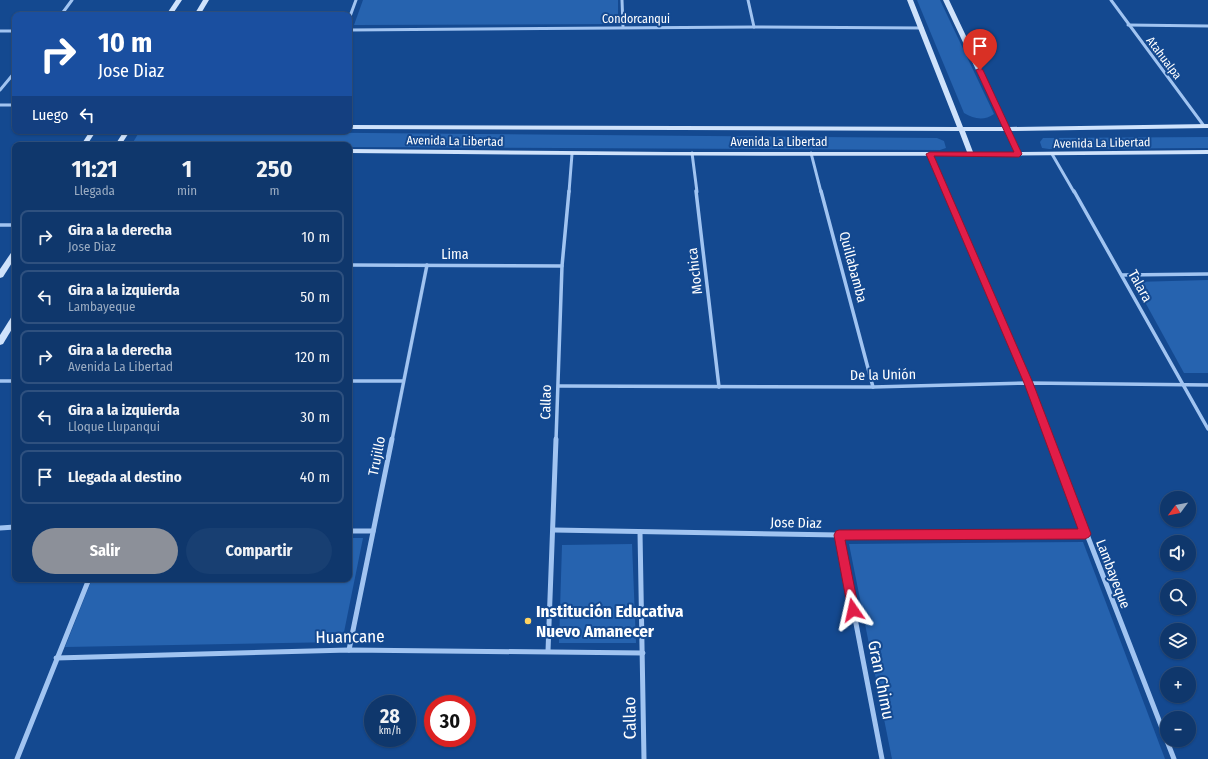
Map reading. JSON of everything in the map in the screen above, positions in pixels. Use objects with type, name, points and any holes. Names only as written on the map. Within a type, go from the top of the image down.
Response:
[{"type":"street","points":[[63,12],[72,0]]},
{"type":"street","points":[[171,12],[179,0]]},
{"type":"street","points":[[199,12],[206,0]]},
{"type":"street","points":[[352,12],[356,0]]},
{"type":"street","points":[[622,0],[623,28]]},
{"type":"street","points":[[748,0],[754,27]]},
{"type":"street","points":[[910,0],[970,154]]},
{"type":"street","points":[[946,0],[1019,154]]},
{"type":"street","name":"Atahualpa","points":[[1111,0],[1206,126]]},
{"type":"street","points":[[1128,24],[1208,26]]},
{"type":"street","name":"Condorcanqui","points":[[352,30],[754,27],[922,28]]},
{"type":"street","points":[[0,31],[12,31]]},
{"type":"street","points":[[0,90],[12,76]]},
{"type":"street","points":[[0,105],[12,105]]},
{"type":"street","name":"Avenida La Libertad","points":[[352,127],[1007,129],[1206,126]]},
{"type":"street","name":"Avenida La Libertad","points":[[352,152],[572,154],[1052,154],[1208,152]]},
{"type":"street","name":"Mochica","points":[[692,153],[719,387]]},
{"type":"street","name":"Quillabamba","points":[[811,153],[873,387]]},
{"type":"street","name":"Callao","points":[[548,651],[554,530],[562,266],[572,154]]},
{"type":"street","name":"Lambayeque","points":[[930,154],[1028,383],[1085,534],[1174,759]]},
{"type":"street","name":"Talara","points":[[1052,154],[1208,429]]},
{"type":"street","points":[[0,225],[12,225]]},
{"type":"street","points":[[0,275],[12,257]]},
{"type":"street","name":"Lima","points":[[352,265],[562,266]]},
{"type":"street","name":"Trujillo","points":[[349,650],[427,265]]},
{"type":"street","points":[[1122,275],[1208,274]]},
{"type":"street","points":[[0,342],[12,323]]},
{"type":"street","points":[[352,381],[403,381]]},
{"type":"street","points":[[0,382],[12,382]]},
{"type":"street","name":"De la Unión","points":[[559,386],[873,387],[1028,383],[1208,385]]},
{"type":"street","points":[[0,528],[12,528]]},
{"type":"street","name":"Jose Diaz","points":[[554,530],[839,535],[1085,534]]},
{"type":"street","points":[[352,531],[373,531]]},
{"type":"street","name":"Callao","points":[[640,532],[644,759]]},
{"type":"street","name":"Gran Chimu","points":[[839,535],[882,759]]},
{"type":"street","points":[[17,759],[56,658],[88,582]]},
{"type":"street","name":"Huancane","points":[[56,658],[349,650],[643,653]]},
{"type":"shaded area","points":[[363,0],[618,0],[618,24],[354,25]]},
{"type":"shaded area","points":[[917,0],[940,0],[994,114],[986,118],[979,118],[972,117],[964,113]]},
{"type":"shaded area","points":[[352,133],[937,138],[944,141],[946,148],[940,150],[352,147],[352,142],[133,142],[138,134]]},
{"type":"shaded area","points":[[1208,137],[1208,148],[1049,149],[1042,148],[1040,142],[1043,138]]},
{"type":"shaded area","points":[[1208,280],[1208,373],[1184,373],[1134,282]]},
{"type":"shaded area","points":[[352,538],[363,538],[342,642],[65,647],[91,582],[352,582]]},
{"type":"shaded area","points":[[1083,542],[1165,759],[892,759],[849,544]]},
{"type":"shaded area","points":[[632,544],[636,643],[559,643],[562,545]]},
{"type":"place","name":"Institución Educativa Nuevo Amanecer","points":[[528,621]]},
{"type":"route","points":[[853,610],[839,535],[1085,534],[1028,383],[930,154],[1019,154],[980,70]]}]
